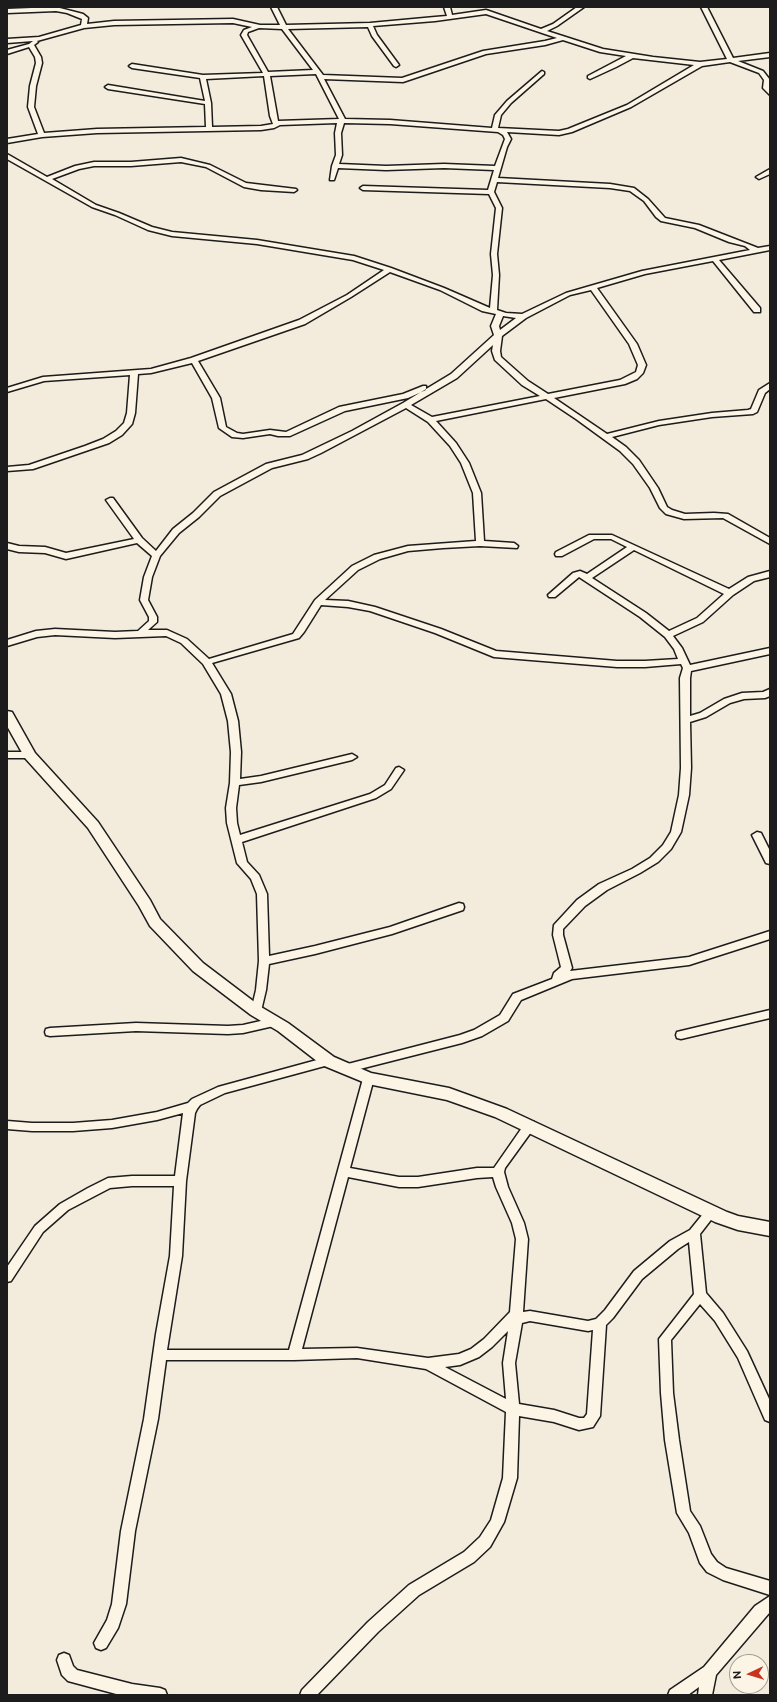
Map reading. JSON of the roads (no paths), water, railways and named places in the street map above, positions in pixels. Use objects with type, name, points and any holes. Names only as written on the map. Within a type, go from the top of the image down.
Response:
[{"type":"street","points":[[7,11],[10,7]]},
{"type":"street","points":[[274,7],[284,27],[320,75],[342,121],[338,133],[339,154],[332,179]]},
{"type":"street","points":[[447,7],[450,17]]},
{"type":"street","points":[[541,31],[555,25],[581,7]]},
{"type":"street","points":[[704,7],[732,60],[761,72],[767,80],[766,88],[770,93]]},
{"type":"street","points":[[7,40],[39,39],[84,26],[114,23],[233,21],[260,26],[284,27],[370,25],[488,12],[494,8]]},
{"type":"street","points":[[7,11],[56,9],[68,11],[81,15],[85,18],[84,26]]},
{"type":"street","points":[[488,12],[602,51],[631,56],[700,64],[770,55]]},
{"type":"street","points":[[370,25],[374,35],[396,65]]},
{"type":"street","points":[[260,26],[246,31],[244,35],[267,75],[273,116],[276,124]]},
{"type":"street","points":[[132,66],[203,77],[320,75],[403,80],[485,52],[545,43],[563,38]]},
{"type":"street","points":[[7,52],[30,45],[39,39]]},
{"type":"street","points":[[30,45],[38,57],[39,63],[33,86],[31,107],[42,135]]},
{"type":"street","points":[[590,77],[631,56]]},
{"type":"street","points":[[7,141],[42,135],[97,131],[261,128],[272,127],[276,124],[285,122],[342,121],[390,122],[559,133],[570,131],[629,106],[700,64]]},
{"type":"street","points":[[497,130],[498,116],[509,102],[542,72]]},
{"type":"street","points":[[203,77],[208,103],[209,129]]},
{"type":"street","points":[[108,87],[208,103]]},
{"type":"street","points":[[497,130],[506,134],[508,139],[504,147],[491,192],[499,208],[494,254],[496,275],[495,326],[498,335],[496,351],[498,358],[526,383],[550,397],[607,436],[636,462],[654,488],[664,508],[669,512],[684,517],[714,515],[725,516],[770,541]]},
{"type":"street","points":[[7,156],[94,206],[117,214],[150,230],[172,234],[257,242],[354,258],[389,269],[442,289],[461,300],[496,313],[523,316]]},
{"type":"street","points":[[47,179],[63,171],[94,164],[131,164],[181,160],[208,166],[244,185],[261,188],[294,190]]},
{"type":"street","points":[[335,166],[386,168],[444,166],[498,168]]},
{"type":"street","points":[[759,177],[770,171]]},
{"type":"street","points":[[495,180],[610,186],[632,189],[646,200],[658,216],[663,220],[697,226],[731,241],[747,245],[756,250]]},
{"type":"street","points":[[363,188],[491,192]]},
{"type":"street","points":[[140,633],[154,622],[144,600],[148,577],[156,556],[176,531],[196,515],[216,494],[269,466],[305,457],[318,451],[406,405],[454,376],[487,347],[498,335],[523,316],[568,294],[644,272],[770,248]]},
{"type":"street","points":[[714,258],[757,310]]},
{"type":"street","points":[[7,390],[42,378],[151,371],[194,360],[302,322],[349,296],[389,269]]},
{"type":"street","points":[[431,420],[622,382],[634,377],[641,369],[642,365],[633,344],[592,286]]},
{"type":"street","points":[[194,360],[216,398],[223,428],[235,435],[243,436],[270,432],[288,434],[342,409],[405,396],[430,384],[454,376]]},
{"type":"street","points":[[7,469],[36,465],[88,448],[106,441],[119,433],[128,424],[132,413],[134,372]]},
{"type":"street","points":[[607,436],[660,423],[712,415],[750,412],[754,410],[762,392],[770,385]]},
{"type":"street","points":[[406,405],[431,420],[453,445],[464,464],[477,493],[480,543]]},
{"type":"street","points":[[110,500],[139,540],[156,556]]},
{"type":"street","points":[[559,554],[592,537],[612,537],[730,593]]},
{"type":"street","points":[[7,546],[19,549],[45,550],[66,556],[139,540]]},
{"type":"street","points":[[207,662],[296,636],[318,602],[355,568],[376,557],[408,549],[436,546],[480,543],[514,546]]},
{"type":"street","points":[[587,578],[633,547]]},
{"type":"street","points":[[552,595],[576,575],[580,574],[643,616],[668,635],[678,648],[686,665],[686,775],[684,794],[676,832],[667,846],[654,860],[636,871],[603,887],[580,903],[558,928],[558,935],[567,968],[558,976],[556,981]]},
{"type":"street","points":[[668,635],[700,620],[730,593],[750,579],[770,574]]},
{"type":"street","points":[[318,602],[348,604],[372,609],[438,631],[494,654],[617,664],[695,666],[770,651]]},
{"type":"street","points":[[7,642],[36,634],[55,632],[115,635],[162,632],[175,636],[194,649],[207,662],[226,694],[233,721],[236,752],[236,783],[231,808],[232,823],[238,840],[242,863],[255,877],[262,894],[264,961],[261,990],[256,1011]]},
{"type":"street","points":[[685,720],[703,715],[742,696],[765,695],[770,692]]},
{"type":"street","points":[[7,715],[30,755],[93,825],[145,904],[155,922],[198,967],[256,1011],[274,1022],[328,1061],[368,1078],[449,1094],[530,1125],[738,1224],[770,1229]]},
{"type":"street","points":[[7,755],[30,755]]},
{"type":"street","points":[[236,783],[261,779],[352,757]]},
{"type":"street","points":[[238,840],[373,796],[388,787],[399,770]]},
{"type":"street","points":[[757,835],[770,861]]},
{"type":"street","points":[[264,961],[315,950],[392,930],[459,906]]},
{"type":"street","points":[[344,1069],[462,1039],[478,1033],[504,1018],[517,998],[524,993],[565,976],[651,967],[689,961],[770,935]]},
{"type":"street","points":[[681,1035],[770,1014]]},
{"type":"street","points":[[50,1032],[136,1027],[228,1030],[243,1029],[274,1022]]},
{"type":"street","points":[[7,1125],[32,1128],[112,1124],[157,1116],[192,1106],[209,1095],[222,1090],[328,1061]]},
{"type":"street","points":[[294,1355],[368,1078]]},
{"type":"street","points":[[101,1643],[113,1623],[119,1604],[128,1531],[151,1419],[162,1334],[176,1256],[180,1181],[189,1113],[192,1106]]},
{"type":"street","points":[[307,1695],[373,1627],[414,1590],[469,1557],[485,1542],[497,1522],[510,1478],[513,1409],[509,1363],[517,1316],[522,1254],[522,1239],[518,1223],[502,1187],[498,1172],[500,1166],[530,1125]]},
{"type":"street","points":[[344,1171],[399,1182],[418,1182],[477,1173],[498,1172]]},
{"type":"street","points":[[7,1277],[39,1229],[64,1207],[85,1195],[108,1183],[132,1181],[180,1181]]},
{"type":"street","points":[[160,1355],[294,1355],[357,1353],[428,1364],[460,1359],[475,1353],[517,1316],[530,1316],[588,1326],[600,1323],[609,1314],[638,1275],[674,1245],[694,1233],[710,1212]]},
{"type":"street","points":[[694,1233],[700,1295],[719,1317],[743,1355],[770,1416]]},
{"type":"street","points":[[700,1295],[665,1339],[668,1401],[672,1440],[684,1513],[695,1530],[705,1558],[712,1567],[723,1573],[770,1588]]},
{"type":"street","points":[[428,1364],[513,1409],[554,1416],[579,1424],[588,1423],[593,1416],[600,1323]]},
{"type":"street","points":[[675,1695],[709,1672],[760,1611],[770,1603]]},
{"type":"street","points":[[64,1660],[68,1670],[73,1676],[132,1691],[160,1695]]},
{"type":"street","points":[[705,1695],[709,1672]]}]
